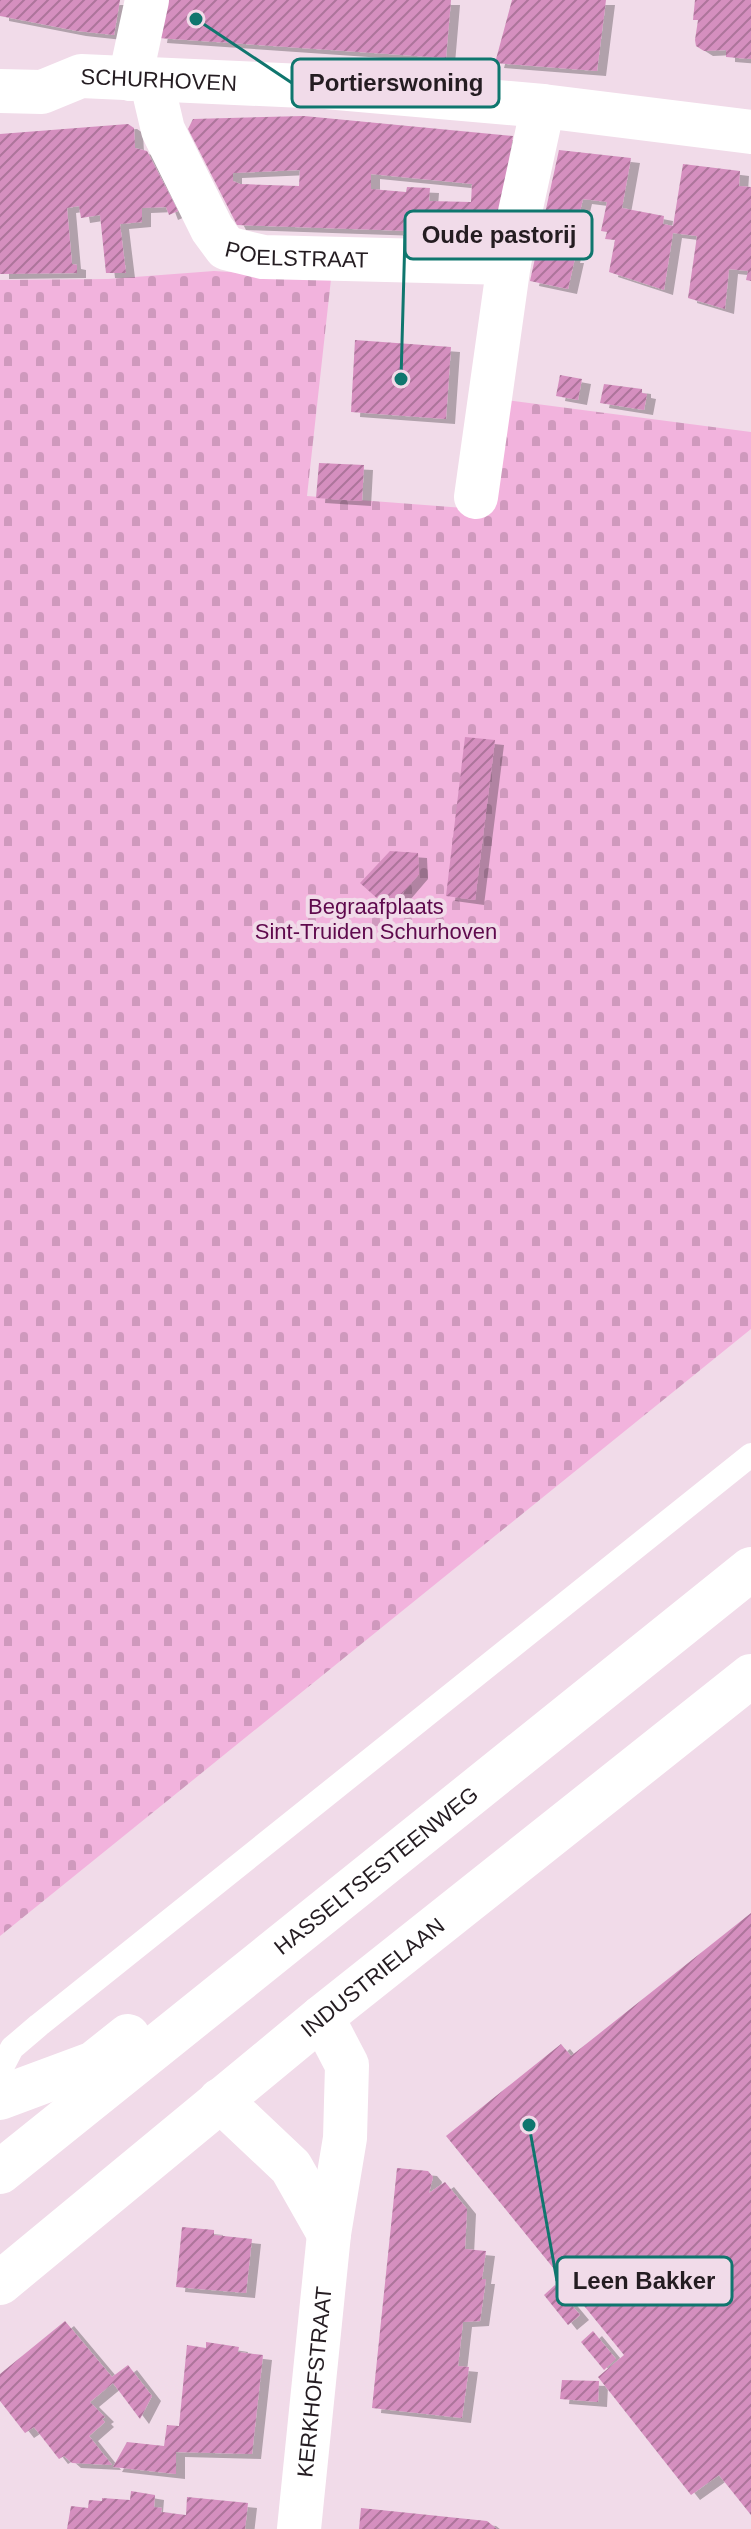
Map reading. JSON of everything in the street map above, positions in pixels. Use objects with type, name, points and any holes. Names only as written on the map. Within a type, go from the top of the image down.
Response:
[{"type":"street","points":[[140,79],[147,0]]},
{"type":"street","points":[[0,62],[41,63],[81,76]]},
{"type":"street","name":"SCHURHOVEN","points":[[0,91],[42,92],[81,76],[326,87],[543,106],[751,132]]},
{"type":"street","name":"POELSTRAAT","points":[[140,79],[212,229],[226,248],[263,257],[509,263]]},
{"type":"street","points":[[476,497],[509,263],[543,106]]},
{"type":"street","name":"HASSELTSESTEENWEG","points":[[0,2098],[94,2063],[751,1537]]},
{"type":"street","name":"HASSELTSESTEENWEG","points":[[0,2172],[751,1569]]},
{"type":"street","name":"INDUSTRIELAAN","points":[[0,2283],[322,2017],[751,1676]]},
{"type":"street","name":"KERKHOFSTRAAT","points":[[299,2529],[329,2234],[345,2138],[347,2065],[322,2017]]},
{"type":"street","points":[[220,2100],[291,2167],[329,2234]]},
{"type":"lane","points":[[0,2071],[12,2048],[39,2025],[751,1455]]},
{"type":"green space","name":"Begraafplaats Sint-Truiden Schurhoven","points":[[214,271],[331,279],[307,496],[464,508],[507,400],[751,432],[751,1329],[0,1936],[0,280],[108,279]]},
{"type":"building","points":[[0,0],[120,0],[114,35],[0,16]]},
{"type":"building","points":[[164,0],[451,0],[446,58],[158,38]]},
{"type":"building","points":[[512,0],[606,0],[597,71],[495,63]]},
{"type":"building","points":[[695,0],[751,0],[751,59],[726,57],[726,50],[704,51],[696,46],[698,20],[693,20]]},
{"type":"building","points":[[304,116],[513,136],[497,234],[237,225],[188,129],[193,119]],"holes":[[[300,170],[299,186],[240,184],[233,181],[233,173]],[[371,174],[472,184],[471,202],[429,201],[430,188],[407,187],[406,192],[371,189]]]},
{"type":"building","points":[[128,124],[134,128],[135,148],[147,151],[178,211],[169,215],[166,207],[142,208],[142,222],[120,224],[126,273],[106,273],[100,215],[81,218],[79,206],[67,208],[72,264],[77,265],[77,273],[0,274],[0,134]]},
{"type":"building","points":[[559,150],[631,158],[622,208],[664,216],[663,224],[673,226],[683,164],[740,171],[739,186],[751,187],[751,281],[746,280],[748,271],[729,269],[725,309],[688,298],[697,236],[673,233],[664,290],[609,272],[615,240],[605,239],[607,232],[601,231],[607,202],[583,199],[573,240],[576,238],[571,258],[575,258],[568,289],[530,281]]},
{"type":"building","points":[[355,340],[451,347],[446,419],[351,412]]},
{"type":"building","points":[[560,375],[582,379],[578,400],[556,396]]},
{"type":"building","points":[[604,384],[642,389],[642,393],[647,394],[644,410],[600,403]]},
{"type":"building","points":[[319,463],[364,465],[362,501],[316,498]]},
{"type":"building","points":[[465,737],[495,740],[475,900],[446,896]]},
{"type":"building","points":[[390,851],[418,853],[419,874],[389,909],[360,883]]},
{"type":"building","points":[[751,1913],[751,2515],[719,2475],[691,2495],[598,2377],[624,2355],[446,2136],[561,2044],[571,2056]]},
{"type":"building","points":[[397,2168],[428,2171],[433,2177],[429,2193],[445,2182],[467,2209],[465,2249],[486,2251],[480,2321],[463,2322],[458,2366],[469,2367],[462,2418],[372,2408]]},
{"type":"building","points":[[182,2227],[214,2230],[214,2235],[252,2239],[246,2293],[176,2287]]},
{"type":"building","points":[[555,2285],[580,2315],[568,2325],[544,2295]]},
{"type":"building","points":[[65,2321],[112,2377],[128,2365],[152,2396],[140,2419],[113,2383],[90,2402],[105,2417],[102,2419],[105,2422],[89,2436],[112,2465],[72,2463],[64,2456],[59,2459],[34,2427],[25,2433],[0,2401],[0,2374]]},
{"type":"building","points":[[593,2331],[616,2359],[604,2370],[581,2342]]},
{"type":"building","points":[[206,2342],[239,2347],[238,2352],[263,2355],[252,2454],[176,2452],[176,2474],[113,2467],[127,2442],[164,2446],[167,2425],[179,2426],[187,2345],[206,2348]]},
{"type":"building","points":[[562,2380],[599,2381],[598,2402],[560,2399]]},
{"type":"building","points":[[131,2491],[155,2495],[154,2507],[162,2508],[161,2512],[186,2515],[187,2497],[248,2503],[245,2529],[67,2529],[71,2506],[88,2508],[89,2500],[102,2501],[102,2498],[130,2500]]},
{"type":"building","points":[[361,2508],[487,2521],[497,2529],[359,2529]]},
{"type":"place","name":"Portierswoning","points":[[196,19]]},
{"type":"place","name":"Oude pastorij","points":[[401,379]]},
{"type":"place","name":"Leen Bakker","points":[[529,2125]]}]
